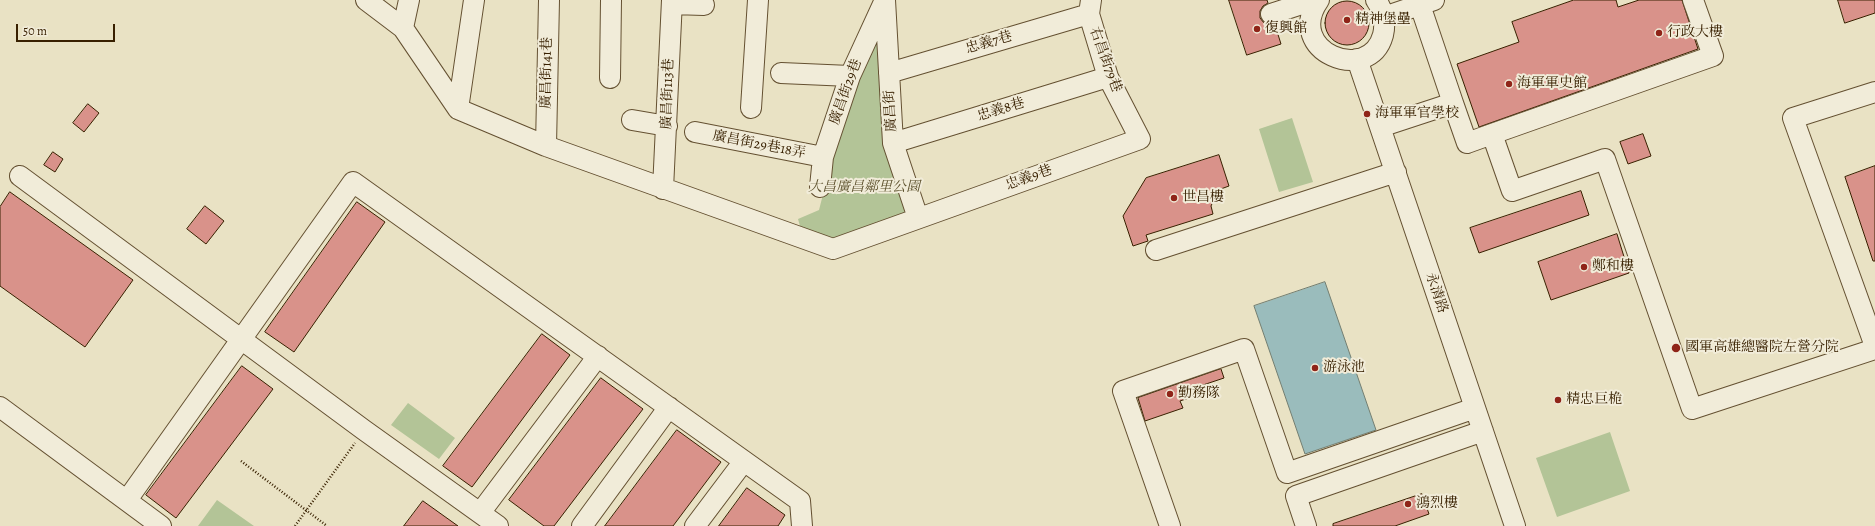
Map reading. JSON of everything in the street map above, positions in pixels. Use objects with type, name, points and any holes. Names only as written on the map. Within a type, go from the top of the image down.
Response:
[{"type":"street","points":[[366,0],[403,28],[458,109]]},
{"type":"street","points":[[403,28],[409,0]]},
{"type":"street","points":[[458,109],[474,0]]},
{"type":"street","name":"廣昌街141巷","points":[[546,146],[549,0]]},
{"type":"street","points":[[610,78],[611,0]]},
{"type":"street","points":[[750,108],[758,0]]},
{"type":"street","name":"廣昌街","points":[[885,0],[893,143],[918,218]]},
{"type":"street","name":"廣昌街29巷","points":[[820,187],[823,157],[850,76],[885,0]]},
{"type":"street","points":[[1271,14],[1314,0]]},
{"type":"street","points":[[1319,0],[1314,8],[1311,19],[1311,31],[1315,42],[1323,52],[1334,58],[1345,61],[1358,59],[1367,55],[1376,48],[1382,38],[1384,28],[1380,8],[1427,3],[1453,103],[1467,143],[1713,56],[1694,0]]},
{"type":"street","points":[[672,2],[704,5]]},
{"type":"street","name":"廣昌街113巷","points":[[663,189],[672,2]]},
{"type":"street","name":"忠義7巷","points":[[889,73],[1090,7]]},
{"type":"street","name":"右昌街79巷","points":[[1090,7],[1108,77],[1140,138]]},
{"type":"street","name":"永清路","points":[[1358,59],[1515,526]]},
{"type":"street","points":[[781,73],[850,76]]},
{"type":"street","name":"忠義8巷","points":[[893,143],[1108,77]]},
{"type":"street","points":[[1492,134],[1512,191],[1605,159],[1692,409],[1875,347],[1793,118],[1875,92]]},
{"type":"street","points":[[1380,127],[1453,103]]},
{"type":"street","name":"忠義9巷","points":[[458,109],[546,146],[833,249],[1140,138]]},
{"type":"street","points":[[632,120],[667,126]]},
{"type":"street","name":"廣昌街29巷18弄","points":[[695,132],[823,157]]},
{"type":"street","points":[[1156,250],[1396,172]]},
{"type":"street","points":[[20,176],[364,430],[498,526]]},
{"type":"street","points":[[127,500],[353,182],[800,501],[802,526]]},
{"type":"street","points":[[1170,526],[1123,391],[1244,349],[1287,473],[1475,408]]},
{"type":"street","points":[[480,513],[598,356]]},
{"type":"street","points":[[0,407],[161,526]]},
{"type":"street","points":[[582,526],[669,407]]},
{"type":"street","points":[[1306,526],[1296,496],[1483,431]]},
{"type":"street","points":[[695,526],[744,461]]},
{"type":"path","points":[[295,526],[364,430]]},
{"type":"path","points":[[241,461],[327,526]]},
{"type":"green space","name":"大昌廣昌鄰里公園","points":[[882,16],[911,210],[832,242],[802,233],[798,219],[819,210],[851,85]]},
{"type":"green space","points":[[1292,118],[1313,182],[1279,192],[1259,129]]},
{"type":"green space","points":[[408,403],[455,438],[439,459],[391,425]]},
{"type":"green space","points":[[1610,432],[1630,491],[1557,517],[1536,458]]},
{"type":"green space","points":[[217,500],[254,526],[198,526]]},
{"type":"water","name":"游泳池","points":[[1325,282],[1376,430],[1305,454],[1254,306]]},
{"type":"building","name":"復興館","points":[[1229,0],[1267,0],[1268,3],[1263,6],[1260,11],[1260,18],[1268,25],[1275,25],[1281,44],[1247,55]]},
{"type":"building","points":[[1574,0],[1616,0],[1618,7],[1639,0],[1682,0],[1698,49],[1479,127],[1457,64],[1519,42],[1512,22]]},
{"type":"building","points":[[1838,0],[1875,0],[1875,13],[1845,23]]},
{"type":"building","name":"精神堡壘","points":[[1351,1],[1356,2],[1363,7],[1368,14],[1368,32],[1363,39],[1356,44],[1343,45],[1338,44],[1331,39],[1326,32],[1325,19],[1326,14],[1331,7],[1338,2]]},
{"type":"building","points":[[88,104],[99,113],[84,132],[73,123]]},
{"type":"building","points":[[1643,134],[1651,156],[1628,164],[1620,142]]},
{"type":"building","points":[[53,152],[63,159],[55,172],[44,165]]},
{"type":"building","name":"世昌樓","points":[[1219,155],[1229,186],[1218,190],[1211,206],[1213,214],[1146,235],[1148,241],[1133,246],[1123,216],[1146,178]]},
{"type":"building","points":[[1875,166],[1875,261],[1873,261],[1845,177]]},
{"type":"building","points":[[1581,191],[1589,215],[1479,253],[1470,228]]},
{"type":"building","points":[[10,192],[133,280],[85,347],[0,286],[0,207]]},
{"type":"building","points":[[357,202],[385,222],[294,352],[265,332]]},
{"type":"building","points":[[205,206],[224,221],[206,244],[187,229]]},
{"type":"building","name":"鄭和樓","points":[[1617,234],[1629,273],[1551,300],[1538,262]]},
{"type":"building","points":[[542,334],[570,355],[472,487],[443,466]]},
{"type":"building","points":[[242,366],[273,389],[176,518],[146,495]]},
{"type":"building","name":"勤務隊","points":[[1221,369],[1224,378],[1200,386],[1203,393],[1180,401],[1183,408],[1145,421],[1138,398]]},
{"type":"building","points":[[601,378],[643,409],[554,526],[544,526],[509,500]]},
{"type":"building","points":[[677,430],[721,462],[673,526],[605,526]]},
{"type":"building","points":[[747,488],[785,515],[778,526],[719,526]]},
{"type":"building","name":"鴻烈樓","points":[[1422,494],[1429,514],[1395,526],[1333,526],[1333,524]]},
{"type":"building","points":[[423,501],[458,526],[404,526]]},
{"type":"place","name":"精神堡壘","points":[[1347,20]]},
{"type":"place","name":"復興館","points":[[1257,29]]},
{"type":"place","name":"行政大樓","points":[[1659,33]]},
{"type":"place","name":"海軍軍史館","points":[[1509,84]]},
{"type":"place","name":"海軍軍官學校","points":[[1367,114]]},
{"type":"place","name":"世昌樓","points":[[1174,198]]},
{"type":"place","name":"鄭和樓","points":[[1584,267]]},
{"type":"place","name":"國軍高雄總醫院左營分院","points":[[1676,348]]},
{"type":"place","name":"游泳池","points":[[1315,368]]},
{"type":"place","name":"勤務隊","points":[[1170,394]]},
{"type":"place","name":"精忠巨桅","points":[[1558,400]]},
{"type":"place","name":"鴻烈樓","points":[[1408,504]]}]
